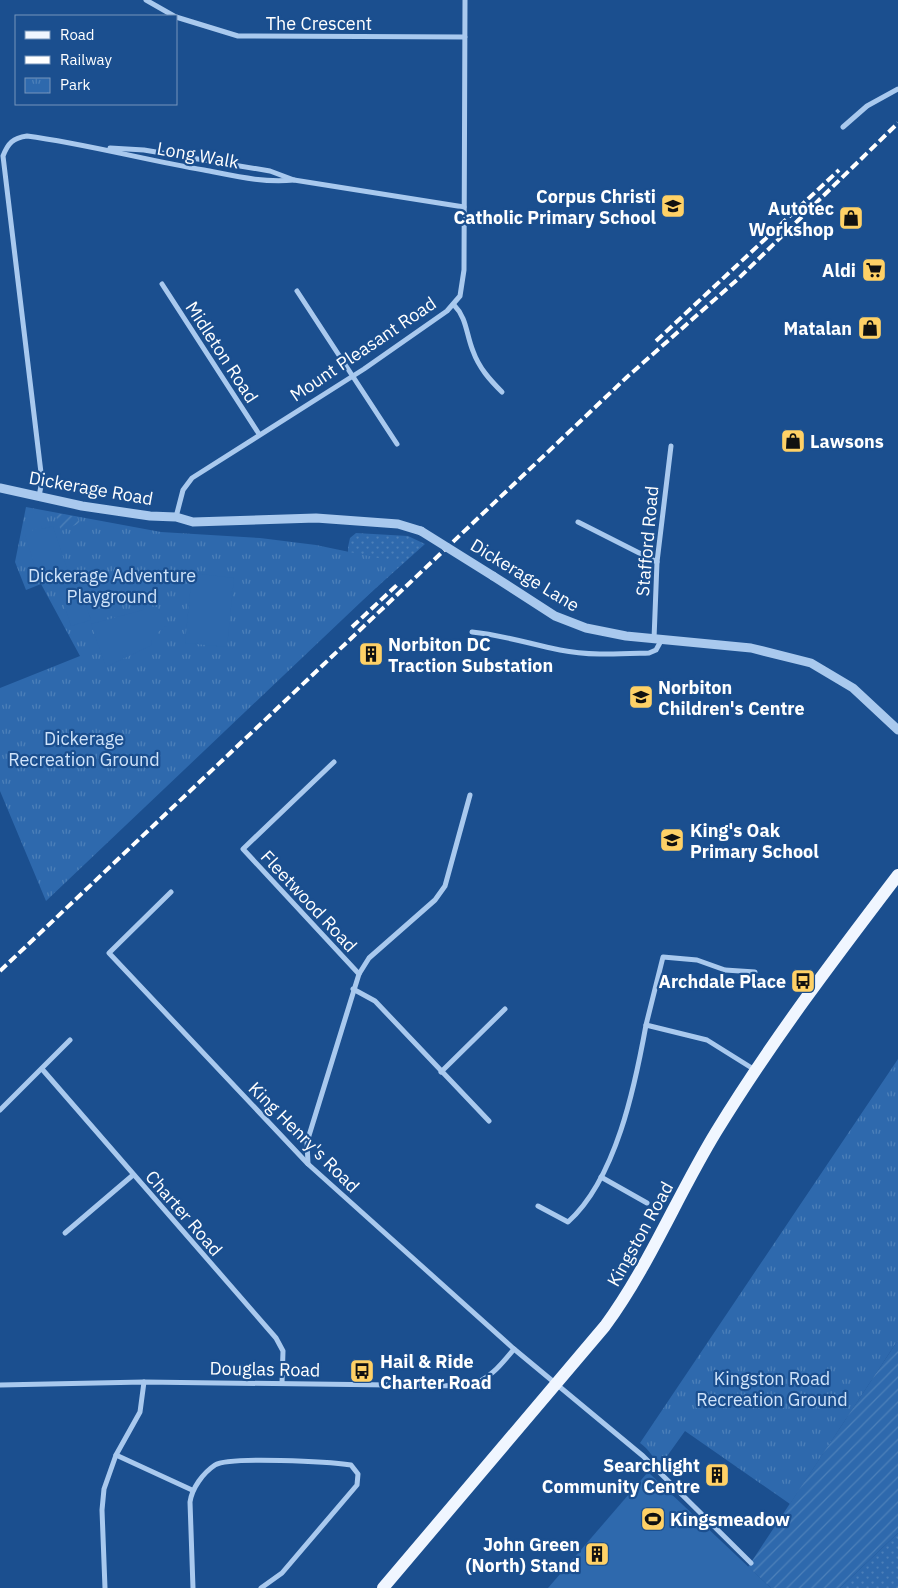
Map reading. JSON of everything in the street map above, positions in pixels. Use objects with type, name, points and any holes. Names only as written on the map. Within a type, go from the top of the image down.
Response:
[{"type":"main road","name":"Kingston Road","points":[[383,1588],[557,1386],[628,1294],[706,1150],[755,1070],[800,1005],[898,875]]},
{"type":"street","name":"The Crescent","points":[[146,0],[172,15]]},
{"type":"street","name":"Mount Pleasant Road","points":[[176,517],[183,490],[192,478],[353,376],[440,317],[454,305],[460,296],[464,282],[465,0]]},
{"type":"street","name":"The Crescent","points":[[178,18],[238,36],[465,37]]},
{"type":"street","points":[[843,128],[867,106],[898,90]]},
{"type":"street","name":"Long Walk","points":[[39,496],[42,481],[3,156],[8,144],[17,137],[27,136],[98,148],[143,159],[268,182],[294,180]]},
{"type":"street","name":"Long Walk","points":[[98,148],[163,154],[270,171],[294,180],[464,207]]},
{"type":"street","name":"Midleton Road","points":[[162,284],[260,434]]},
{"type":"street","points":[[297,291],[397,444]]},
{"type":"street","points":[[454,305],[465,319],[470,345],[480,368],[502,392]]},
{"type":"street","name":"Stafford Road","points":[[658,639],[657,562],[671,446]]},
{"type":"street","name":"Dickerage Road","points":[[0,488],[112,511],[176,517]]},
{"type":"street","name":"Dickerage Lane","points":[[176,517],[206,523],[316,518],[398,524],[421,531],[539,607],[570,623],[605,632],[751,648],[812,663],[853,688],[898,730]]},
{"type":"street","points":[[578,522],[657,562]]},
{"type":"street","points":[[472,632],[497,634],[562,650],[593,654],[649,653],[656,650],[658,639]]},
{"type":"street","name":"Fleetwood Road","points":[[334,762],[243,850],[359,974]]},
{"type":"street","points":[[308,1164],[307,1142],[359,974],[369,958],[435,900],[445,886],[470,795]]},
{"type":"street","name":"King Henry's Road","points":[[171,892],[109,953],[308,1164],[557,1386],[643,1456],[751,1562]]},
{"type":"street","points":[[538,1206],[568,1222],[577,1214],[601,1177],[618,1140],[638,1068],[646,1025],[663,957],[697,960],[724,970],[755,972]]},
{"type":"street","points":[[353,989],[375,1001],[489,1121]]},
{"type":"street","points":[[441,1072],[505,1009]]},
{"type":"street","points":[[646,1025],[707,1040],[755,1070]]},
{"type":"street","points":[[0,1110],[70,1040]]},
{"type":"street","name":"Charter Road","points":[[42,1070],[276,1338],[283,1351],[282,1383]]},
{"type":"street","points":[[65,1233],[133,1175]]},
{"type":"street","points":[[601,1177],[647,1203]]},
{"type":"street","name":"Douglas Road","points":[[0,1386],[144,1382],[468,1386],[482,1382],[496,1371],[514,1348]]},
{"type":"street","points":[[104,1588],[102,1510],[104,1489],[116,1455],[140,1412],[144,1400],[144,1382]]},
{"type":"street","points":[[116,1455],[192,1490]]},
{"type":"street","points":[[193,1588],[190,1502],[192,1490],[216,1464],[244,1461],[332,1462],[351,1465],[358,1474],[357,1485],[349,1496],[282,1573],[261,1588]]},
{"type":"green space","name":"Dickerage Recreation Ground","points":[[26,507],[161,532],[260,538],[316,545],[402,563],[46,901],[0,791],[0,688],[80,656],[41,584],[26,590],[15,562]]},
{"type":"green space","points":[[55,513],[77,517],[80,523],[61,531]]},
{"type":"green space","points":[[41,526],[42,529],[53,526],[68,572],[57,575],[57,578],[39,580],[25,534]]},
{"type":"green space","points":[[356,533],[408,536],[425,544],[348,613],[348,547],[350,538]]},
{"type":"green space","points":[[192,573],[234,578],[227,647],[185,643]]},
{"type":"green space","points":[[78,582],[91,620],[71,626],[59,589]]},
{"type":"green space","points":[[144,606],[157,607],[169,624],[158,632],[159,636],[151,640],[152,645],[106,667],[91,624],[143,610]]},
{"type":"green space","name":"Kingston Road Recreation Ground","points":[[898,1059],[898,1340],[790,1504],[685,1431],[660,1466],[640,1443]]},
{"type":"green space","points":[[898,1340],[898,1533],[840,1588],[771,1588],[748,1567]]},
{"type":"green space","name":"Kingsmeadow","points":[[648,1472],[771,1588],[548,1588]]},
{"type":"green space","points":[[898,1533],[898,1588],[840,1588]]},
{"type":"railway","points":[[0,971],[627,377],[738,279],[898,123]]},
{"type":"railway","points":[[656,341],[839,170]]},
{"type":"railway","points":[[352,627],[398,584]]},
{"type":"place","name":"Corpus Christi Catholic Primary School","points":[[673,206]]},
{"type":"place","name":"Autotec Workshop","points":[[851,218]]},
{"type":"place","name":"Aldi","points":[[874,270]]},
{"type":"place","name":"Matalan","points":[[870,328]]},
{"type":"place","name":"Lawsons","points":[[793,441]]},
{"type":"place","name":"Norbiton DC Traction Substation","points":[[371,654]]},
{"type":"place","name":"Norbiton Children's Centre","points":[[641,697]]},
{"type":"place","name":"King's Oak Primary School","points":[[672,840]]},
{"type":"place","name":"Archdale Place","points":[[803,981]]},
{"type":"place","name":"Hail & Ride Charter Road","points":[[362,1371]]},
{"type":"place","name":"Searchlight Community Centre","points":[[717,1475]]},
{"type":"place","name":"Kingsmeadow","points":[[653,1519]]},
{"type":"place","name":"John Green (North) Stand","points":[[597,1554]]},
{"type":"park label","name":"Dickerage Adventure Playground","points":[[112,585]]}]
